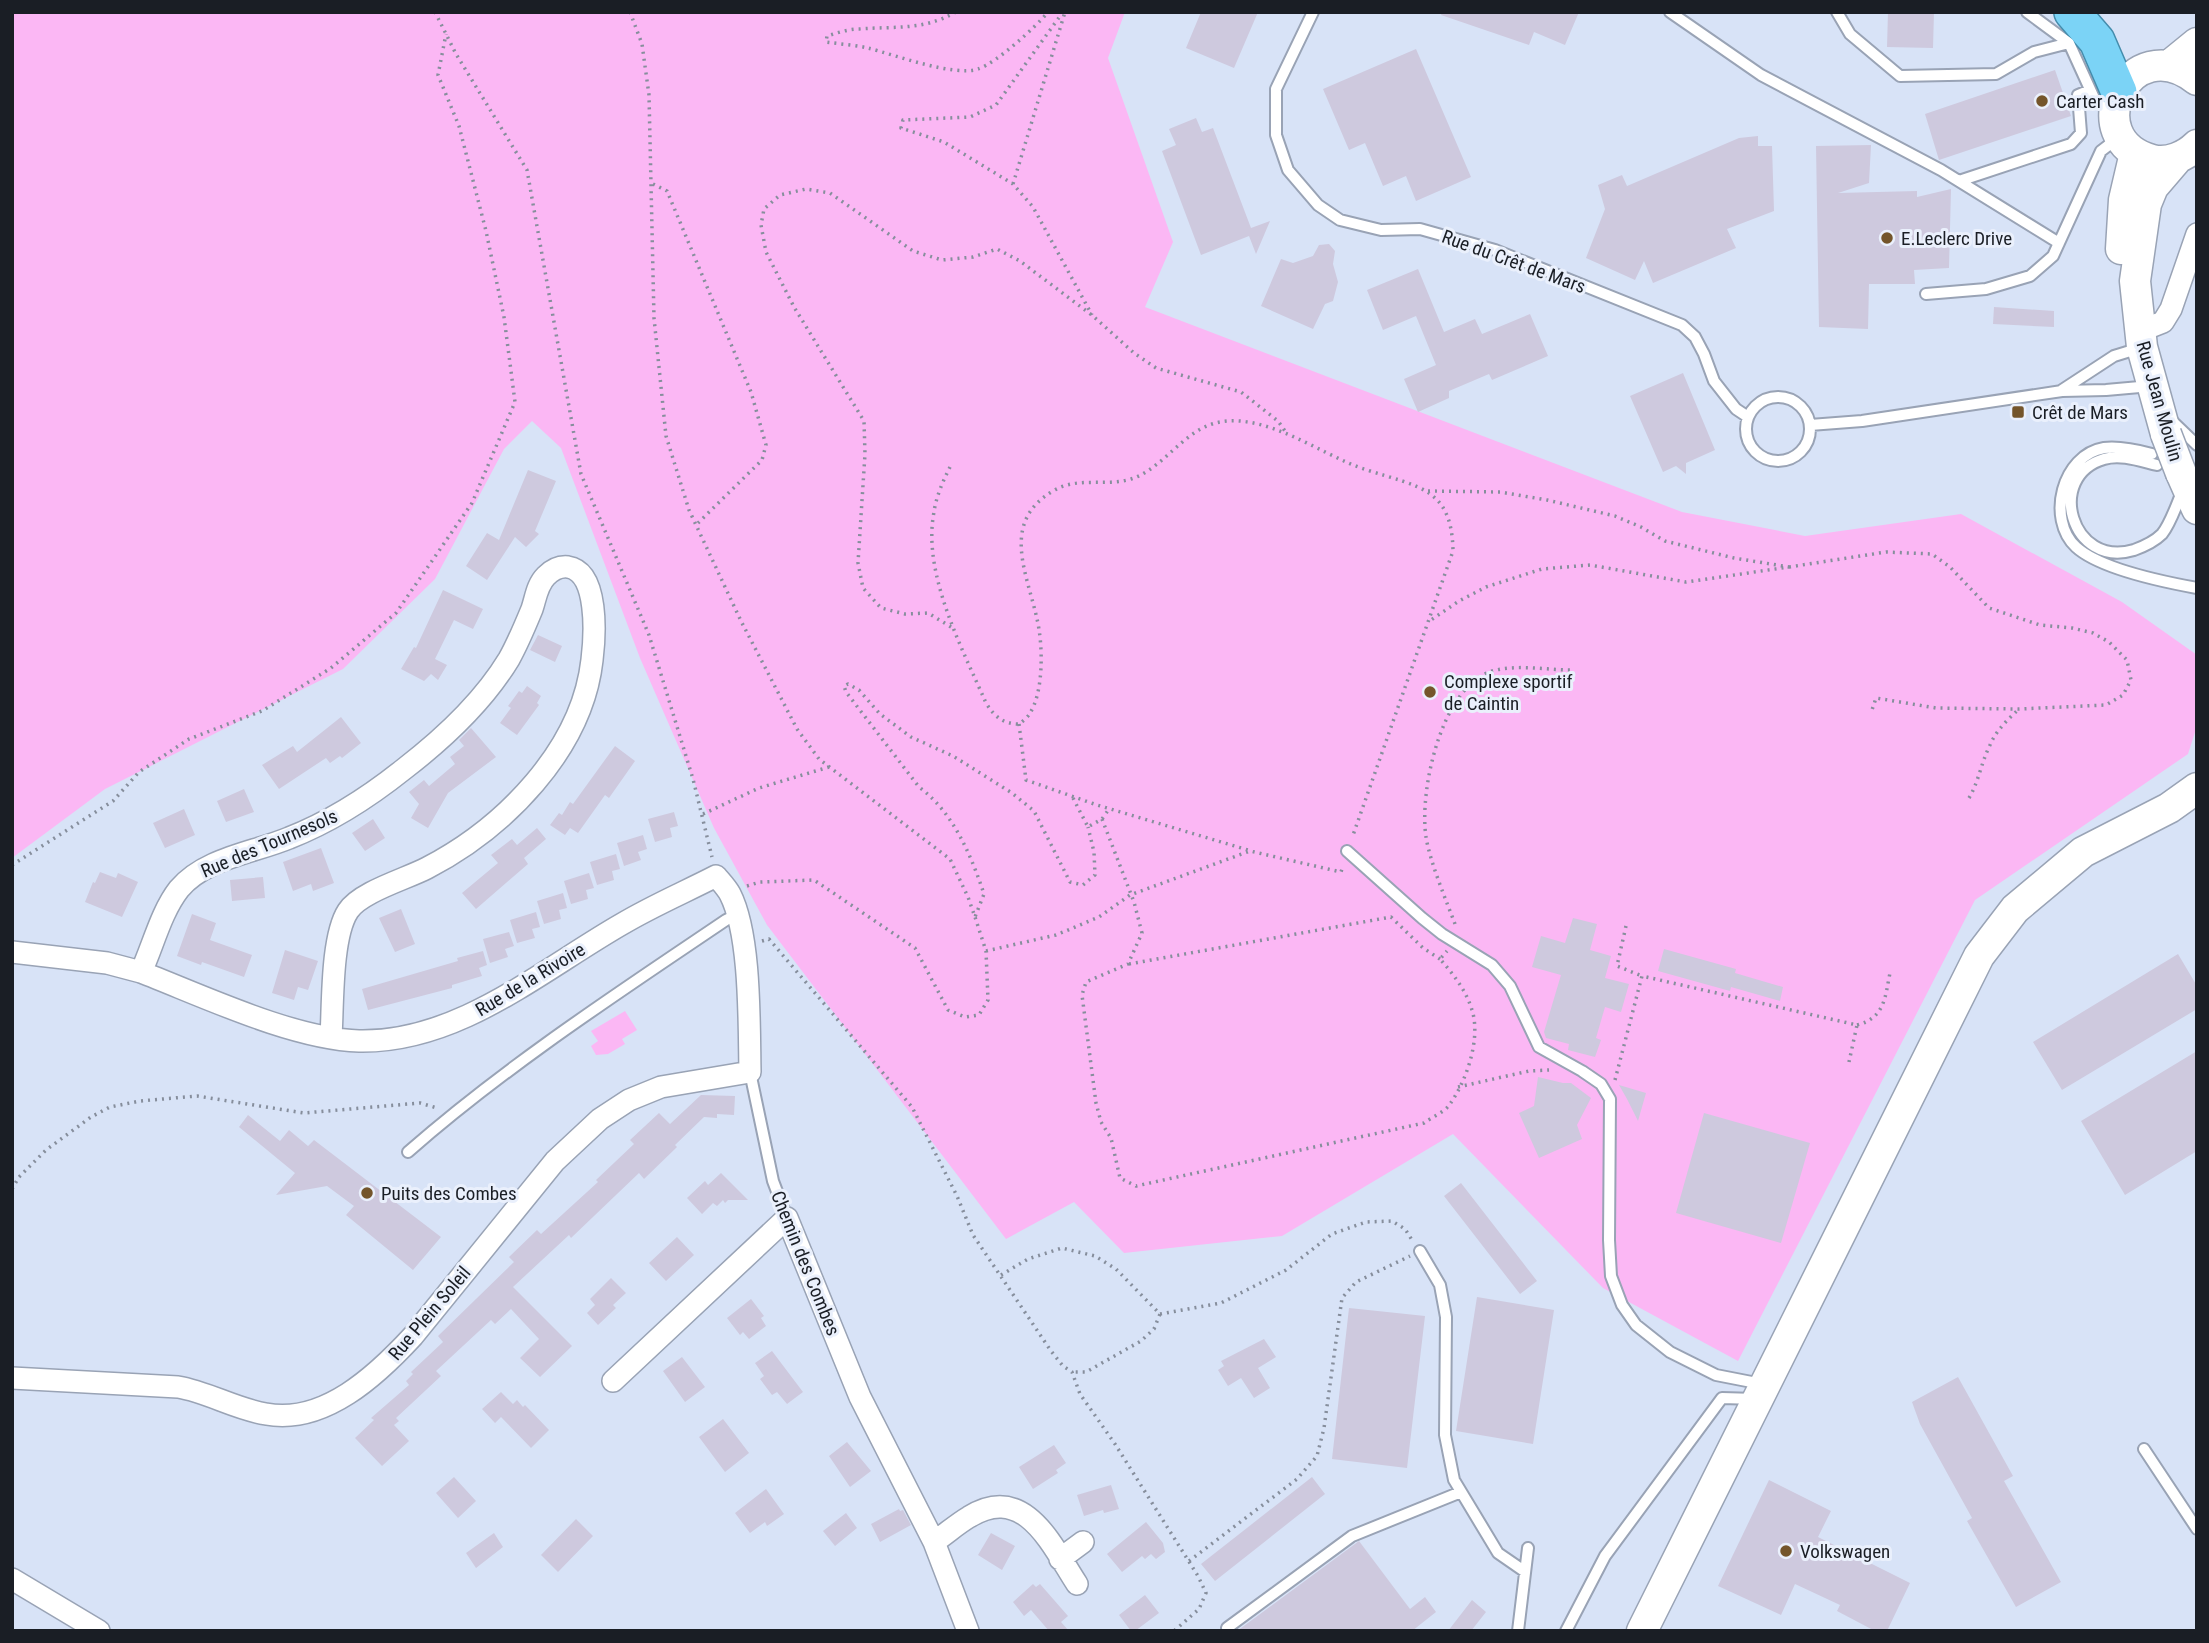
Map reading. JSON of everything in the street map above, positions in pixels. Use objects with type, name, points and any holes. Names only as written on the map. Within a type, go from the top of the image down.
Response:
[{"type":"highway","points":[[2070,28],[2097,41],[2115,117]]},
{"type":"main road","points":[[2170,65],[2197,43]]},
{"type":"main road","points":[[2187,152],[2155,160],[2115,117],[2131,76],[2145,68],[2170,65],[2185,70],[2197,80]]},
{"type":"main road","name":"Rue Jean Moulin","points":[[2115,117],[2124,200],[2120,256],[2126,296],[2141,339],[2169,452]]},
{"type":"main road","name":"Rue Jean Moulin","points":[[2141,339],[2135,281],[2146,204],[2153,187],[2187,152]]},
{"type":"main road","points":[[1642,1631],[1979,956],[2015,909],[2083,852],[2169,808],[2197,788]]},
{"type":"main road","points":[[2132,826],[2197,814]]},
{"type":"street","points":[[2141,339],[2163,322],[2171,309],[2197,234]]},
{"type":"street","name":"Rue des Tournesols","points":[[141,972],[171,902],[192,876],[212,865],[289,838],[317,825],[344,811],[405,769],[469,711],[491,684],[509,659],[526,624],[539,583],[561,566],[572,568],[584,577],[590,593],[595,625],[592,663],[584,697],[571,729],[555,756],[531,785],[470,842],[430,866],[360,897],[348,911],[337,945],[331,1037]]},
{"type":"street","name":"Chemin des Combes","points":[[723,884],[738,915],[743,944],[749,1005],[750,1072]]},
{"type":"street","name":"Rue de la Rivoire","points":[[331,1037],[358,1041],[394,1038],[461,1020],[623,923],[723,884]]},
{"type":"street","points":[[12,952],[97,961],[141,972],[269,1021],[331,1037]]},
{"type":"street","name":"Rue Plein Soleil","points":[[12,1378],[178,1387],[201,1391],[266,1415],[285,1416],[314,1411],[339,1399],[394,1357],[414,1336],[555,1161],[600,1119],[629,1100],[661,1087],[750,1072]]},
{"type":"street","points":[[613,1381],[787,1218]]},
{"type":"street","name":"Chemin des Combes","points":[[787,1218],[860,1397],[934,1542],[968,1631]]},
{"type":"street","points":[[934,1542],[970,1516],[984,1510],[1016,1510],[1029,1516],[1077,1584]]},
{"type":"street","points":[[1060,1559],[1083,1542]]},
{"type":"street","points":[[12,1579],[99,1631]]},
{"type":"lane","name":"Rue du Crêt de Mars","points":[[1313,12],[1276,89],[1276,135],[1288,170],[1318,205],[1340,220],[1381,230],[1420,229],[1495,250],[1682,324],[1695,337],[1714,381],[1736,409],[1748,417]]},
{"type":"lane","points":[[1671,12],[1761,75],[1959,181],[2059,243]]},
{"type":"lane","points":[[1837,12],[1850,34],[1900,76],[1996,74],[2070,28]]},
{"type":"lane","points":[[2027,12],[2070,28]]},
{"type":"lane","points":[[1926,295],[1986,289],[2030,276],[2053,256],[2115,117],[2078,95],[2081,133],[2071,144],[1959,181]]},
{"type":"lane","points":[[2062,391],[2141,339]]},
{"type":"lane","points":[[1810,425],[1862,421],[2062,391],[2106,390],[2169,452],[2163,532],[2147,546],[2126,552],[2105,551],[2091,545],[2074,523],[2070,505],[2074,486],[2081,475],[2091,464],[2106,458],[2169,452],[2197,445]]},
{"type":"lane","points":[[1788,398],[1799,404],[1806,414],[1810,425],[1809,436],[1796,455],[1785,460],[1763,457],[1754,450],[1748,440],[1748,417],[1755,407],[1765,400],[1788,398]]},
{"type":"lane","points":[[2169,452],[2102,448],[2082,459],[2065,479],[2059,510],[2064,529],[2075,546],[2093,558],[2137,574],[2197,587]]},
{"type":"lane","points":[[1348,851],[1398,899],[1492,965],[1510,986],[1539,1047],[1601,1084],[1610,1099],[1611,1276],[1622,1305],[1636,1325],[1670,1352],[1716,1375],[1762,1392]]},
{"type":"lane","points":[[408,1152],[454,1112],[626,987],[726,920],[738,915]]},
{"type":"lane","name":"Chemin des Combes","points":[[750,1072],[773,1181],[787,1218]]},
{"type":"lane","points":[[1420,1251],[1440,1285],[1446,1317],[1445,1435],[1454,1480],[1498,1553],[1524,1571]]},
{"type":"lane","points":[[1566,1631],[1605,1556],[1722,1398],[1762,1392]]},
{"type":"lane","points":[[2144,1449],[2197,1529]]},
{"type":"lane","points":[[1227,1628],[1352,1536],[1461,1492]]},
{"type":"lane","points":[[1518,1631],[1528,1548]]},
{"type":"path","points":[[435,12],[456,54],[527,170],[581,474],[649,635],[723,884],[814,880],[915,948],[948,1010],[965,1017],[978,1015],[988,1000],[986,951],[968,897],[950,859],[819,758],[797,729],[741,621],[696,525],[666,436],[654,318],[649,95],[642,44],[630,12]]},
{"type":"path","points":[[956,12],[937,23],[837,33],[827,36],[826,43],[864,47],[962,72],[980,69],[997,58],[1040,23],[1048,12]]},
{"type":"path","points":[[1064,12],[996,105],[970,117],[903,120],[901,128],[944,142],[1013,184],[1033,206],[1093,316]]},
{"type":"path","points":[[1013,184],[1064,12]]},
{"type":"path","points":[[12,865],[113,801],[139,772],[189,739],[262,711],[331,668],[396,613],[472,503],[515,402],[504,317],[486,231],[459,126],[438,75],[446,34]]},
{"type":"path","points":[[652,183],[667,191],[751,392],[766,445],[762,460],[696,525]]},
{"type":"path","points":[[953,628],[928,613],[905,614],[881,608],[863,588],[859,563],[865,454],[864,421],[794,307],[766,252],[761,225],[764,209],[780,195],[806,189],[830,193],[913,251],[942,260],[973,257],[997,250],[1020,261],[1093,316],[1134,354],[1156,368],[1241,391],[1278,421],[1287,434]]},
{"type":"path","points":[[950,467],[933,513],[932,550],[946,612],[985,703],[994,716],[1009,724],[1019,724],[1031,712],[1038,688],[1041,659],[1038,623],[1022,563],[1020,538],[1026,518],[1038,502],[1055,489],[1079,482],[1131,479],[1152,469],[1192,433],[1225,421],[1246,421],[1287,434],[1344,463],[1427,491],[1500,492],[1546,500],[1615,516],[1665,541],[1734,558],[1789,567]]},
{"type":"path","points":[[1019,724],[1026,780],[1109,809],[1250,851],[1341,872],[1453,551],[1452,528],[1446,510],[1439,500],[1427,491]]},
{"type":"path","points":[[1429,621],[1486,587],[1542,569],[1590,565],[1686,582],[1885,552],[1932,554],[1950,567],[1989,608],[2040,625],[2093,633],[2109,642],[2127,660],[2131,680],[2123,695],[2106,705],[2019,709],[1936,708],[1876,698],[1871,713]]},
{"type":"path","points":[[1440,959],[1453,940],[1455,926],[1426,837],[1426,785],[1453,705],[1472,682],[1490,672],[1517,667],[1573,670]]},
{"type":"path","points":[[975,917],[984,894],[975,865],[946,813],[932,796],[919,787],[846,692],[845,685],[859,690],[880,715],[911,737],[953,755],[1012,793],[1034,811],[1070,882],[1083,885],[1095,875],[1094,852],[1088,827],[1072,796]]},
{"type":"path","points":[[1969,798],[1978,783],[1990,745],[2004,723],[2019,709]]},
{"type":"path","points":[[703,814],[759,788],[829,767]]},
{"type":"path","points":[[1088,827],[1102,819],[1109,809]]},
{"type":"path","points":[[1102,819],[1142,933],[1128,964]]},
{"type":"path","points":[[986,951],[1056,935],[1099,917],[1130,895],[1250,851]]},
{"type":"path","points":[[1391,917],[1423,948],[1440,959],[1457,979],[1472,1010],[1475,1041],[1467,1070],[1450,1105],[1424,1123],[1136,1186],[1120,1178],[1111,1138],[1101,1122],[1096,1103],[1082,995],[1086,982],[1128,964],[1391,917]]},
{"type":"path","points":[[1626,926],[1616,966],[1642,976],[1857,1025],[1871,1021],[1879,1013],[1890,973]]},
{"type":"path","points":[[743,944],[769,939],[912,1107],[973,1234],[1063,1366],[1072,1372],[1086,1372],[1141,1341],[1154,1329],[1160,1314]]},
{"type":"path","points":[[1610,1099],[1642,976]]},
{"type":"path","points":[[1849,1062],[1857,1025]]},
{"type":"path","points":[[1458,1087],[1529,1071],[1582,1071]]},
{"type":"path","points":[[12,1189],[19,1177],[46,1150],[91,1117],[110,1107],[140,1101],[197,1096],[304,1113],[420,1103],[454,1112]]},
{"type":"path","points":[[1160,1314],[1221,1303],[1286,1270],[1332,1234],[1366,1222],[1392,1221],[1405,1229],[1420,1251],[1356,1282],[1342,1298],[1324,1427],[1317,1456],[1297,1479],[1189,1561]]},
{"type":"path","points":[[1001,1275],[1028,1259],[1062,1248],[1095,1256],[1115,1269],[1160,1314]]},
{"type":"path","points":[[1072,1372],[1080,1394],[1115,1444],[1189,1561],[1206,1593],[1199,1609],[1174,1631]]},
{"type":"shaded area","name":"Complexe sportif de Caintin","points":[[12,12],[1125,12],[1108,58],[1173,242],[1145,307],[1682,512],[1805,536],[1961,514],[2122,602],[2197,655],[2197,726],[2188,754],[1975,900],[1738,1361],[1603,1288],[1453,1134],[1282,1236],[1124,1253],[1074,1202],[1006,1239],[767,925],[714,828],[640,658],[561,448],[532,421],[504,449],[435,579],[343,669],[105,789],[12,858]]},
{"type":"shaded area","points":[[625,1011],[637,1030],[622,1039],[625,1044],[608,1054],[596,1055],[591,1046],[598,1041],[591,1031]]},
{"type":"building","points":[[1201,12],[1258,12],[1234,68],[1186,48]]},
{"type":"building","points":[[1442,12],[1579,12],[1565,45],[1534,32],[1529,45],[1441,15]]},
{"type":"building","points":[[1888,12],[1934,12],[1933,48],[1887,47]]},
{"type":"building","points":[[1416,49],[1471,177],[1416,201],[1406,176],[1383,186],[1365,143],[1349,150],[1323,89]]},
{"type":"building","points":[[2055,70],[2071,116],[1939,160],[1925,114]]},
{"type":"building","points":[[1196,118],[1202,132],[1213,128],[1251,228],[1270,221],[1256,254],[1249,236],[1201,255],[1162,151],[1176,145],[1169,129]]},
{"type":"building","points":[[1758,136],[1758,146],[1772,146],[1774,211],[1727,229],[1736,248],[1653,283],[1644,261],[1635,280],[1586,258],[1605,209],[1598,185],[1622,175],[1627,186],[1739,138]]},
{"type":"building","points":[[1871,145],[1869,183],[1838,193],[1917,191],[1917,197],[1951,189],[1949,268],[1914,270],[1915,284],[1869,284],[1868,329],[1819,327],[1816,146]]},
{"type":"building","points":[[1329,244],[1335,251],[1333,264],[1338,282],[1333,301],[1325,304],[1313,329],[1261,306],[1281,259],[1293,263],[1313,256],[1319,245]]},
{"type":"building","points":[[1418,269],[1444,332],[1475,319],[1482,334],[1530,314],[1548,356],[1492,380],[1489,374],[1449,391],[1449,398],[1418,412],[1404,379],[1436,365],[1416,316],[1383,330],[1367,290]]},
{"type":"building","points":[[1994,307],[2054,311],[2054,327],[1993,324]]},
{"type":"building","points":[[1683,373],[1715,450],[1686,463],[1686,474],[1676,466],[1663,472],[1630,396]]},
{"type":"building","points":[[528,470],[556,481],[535,531],[539,534],[526,547],[515,537],[487,580],[466,566],[487,533],[499,540]]},
{"type":"building","points":[[443,590],[483,609],[473,629],[454,620],[435,659],[447,665],[438,680],[431,674],[424,681],[401,669],[414,647],[416,648]]},
{"type":"building","points":[[538,635],[562,646],[555,662],[530,650]]},
{"type":"building","points":[[527,686],[541,696],[537,703],[539,705],[517,735],[500,723],[511,708],[508,706],[519,691],[522,693]]},
{"type":"building","points":[[341,717],[361,743],[342,758],[340,756],[330,763],[326,758],[279,789],[262,765],[293,746],[297,752]]},
{"type":"building","points":[[471,728],[496,757],[448,793],[428,828],[411,818],[419,804],[409,792],[424,780],[429,786],[455,764],[450,757],[464,746],[459,740]]},
{"type":"building","points":[[615,746],[635,761],[609,798],[605,795],[578,833],[570,828],[565,835],[550,825],[559,813],[562,815],[570,802],[573,804]]},
{"type":"building","points":[[244,789],[254,812],[226,822],[217,801]]},
{"type":"building","points":[[184,809],[195,835],[165,848],[153,823]]},
{"type":"building","points":[[674,812],[678,826],[670,828],[672,837],[655,842],[648,819]]},
{"type":"building","points":[[373,819],[385,838],[365,851],[352,833]]},
{"type":"building","points":[[537,828],[546,839],[524,858],[528,864],[476,909],[462,893],[498,863],[491,855],[512,839],[517,845]]},
{"type":"building","points":[[643,835],[647,849],[638,852],[641,860],[624,866],[617,843]]},
{"type":"building","points":[[321,848],[334,883],[313,891],[311,884],[293,891],[283,862]]},
{"type":"building","points":[[616,854],[620,869],[612,871],[614,880],[597,885],[590,862]]},
{"type":"building","points":[[100,872],[116,878],[118,873],[138,882],[122,917],[85,902]]},
{"type":"building","points":[[589,873],[594,888],[586,890],[588,899],[571,904],[564,881]]},
{"type":"building","points":[[263,877],[265,898],[232,901],[230,880]]},
{"type":"building","points":[[563,893],[567,908],[559,910],[561,919],[544,924],[537,901]]},
{"type":"building","points":[[401,909],[415,944],[395,952],[379,918]]},
{"type":"building","points":[[536,912],[540,927],[532,929],[535,938],[517,943],[510,920]]},
{"type":"building","points":[[192,914],[216,923],[210,940],[252,955],[244,977],[177,956]]},
{"type":"building","points":[[1573,918],[1597,924],[1590,950],[1611,956],[1605,978],[1629,984],[1621,1012],[1605,1007],[1596,1038],[1601,1040],[1595,1057],[1568,1050],[1569,1044],[1546,1038],[1544,1032],[1561,975],[1532,967],[1541,936],[1565,943]]},
{"type":"building","points":[[509,932],[514,946],[505,949],[508,957],[490,963],[483,939]]},
{"type":"building","points":[[1664,949],[1736,969],[1735,973],[1783,987],[1780,1001],[1731,987],[1730,991],[1658,971]]},
{"type":"building","points":[[285,950],[318,961],[308,990],[298,987],[294,1000],[272,993]]},
{"type":"building","points":[[483,951],[487,965],[479,968],[482,976],[452,985],[452,988],[368,1010],[362,989]]},
{"type":"building","points":[[2178,954],[2197,986],[2197,1009],[2062,1090],[2033,1042]]},
{"type":"building","points":[[2197,1051],[2197,1151],[2125,1195],[2081,1121]]},
{"type":"building","points":[[1538,1077],[1571,1083],[1591,1098],[1577,1125],[1582,1139],[1539,1158],[1519,1113],[1534,1106]]},
{"type":"building","points":[[1619,1085],[1646,1093],[1638,1121],[1627,1099]]},
{"type":"building","points":[[701,1095],[735,1096],[734,1115],[717,1114],[717,1118],[704,1117],[644,1179],[639,1173],[571,1238],[569,1235],[513,1287],[572,1346],[540,1377],[520,1358],[539,1339],[511,1309],[495,1324],[491,1320],[436,1371],[441,1376],[396,1418],[399,1421],[394,1425],[409,1441],[382,1466],[355,1438],[374,1420],[371,1418],[409,1385],[406,1381],[413,1374],[411,1372],[443,1342],[438,1336],[514,1262],[509,1257],[537,1230],[541,1234],[598,1182],[596,1180],[634,1144],[630,1140],[659,1113],[670,1124]]},
{"type":"building","points":[[1704,1113],[1810,1143],[1781,1243],[1676,1213]]},
{"type":"building","name":"Puits des Combes","points":[[248,1115],[280,1141],[289,1130],[308,1146],[314,1140],[441,1237],[413,1270],[346,1215],[354,1206],[327,1186],[276,1195],[295,1173],[239,1127]]},
{"type":"building","points":[[721,1173],[748,1200],[728,1200],[725,1203],[723,1200],[717,1206],[713,1203],[702,1214],[687,1198],[705,1181],[708,1185]]},
{"type":"building","points":[[1461,1183],[1537,1281],[1520,1294],[1444,1196]]},
{"type":"building","points":[[677,1237],[694,1255],[666,1281],[649,1263]]},
{"type":"building","points":[[611,1278],[626,1293],[613,1305],[616,1308],[598,1325],[587,1313],[595,1305],[590,1299]]},
{"type":"building","points":[[1477,1297],[1554,1310],[1533,1444],[1456,1431]]},
{"type":"building","points":[[751,1299],[764,1316],[761,1318],[766,1326],[749,1339],[743,1332],[740,1335],[727,1318]]},
{"type":"building","points":[[1349,1308],[1425,1316],[1407,1468],[1332,1459]]},
{"type":"building","points":[[1264,1339],[1276,1357],[1258,1368],[1270,1388],[1254,1398],[1241,1378],[1228,1386],[1218,1370],[1224,1366],[1221,1361]]},
{"type":"building","points":[[772,1351],[803,1392],[787,1404],[777,1392],[772,1395],[760,1379],[764,1376],[755,1363]]},
{"type":"building","points":[[682,1357],[705,1387],[685,1402],[663,1371]]},
{"type":"building","points":[[1958,1377],[2013,1476],[2004,1481],[2061,1582],[2016,1607],[1967,1521],[1972,1518],[1920,1424],[1912,1402]]},
{"type":"building","points":[[501,1392],[513,1404],[517,1400],[523,1407],[525,1405],[549,1430],[531,1448],[501,1417],[495,1423],[482,1409]]},
{"type":"building","points":[[723,1419],[749,1453],[725,1472],[699,1437]]},
{"type":"building","points":[[847,1442],[871,1471],[850,1487],[829,1456]]},
{"type":"building","points":[[1054,1445],[1066,1463],[1056,1470],[1058,1473],[1033,1489],[1019,1467]]},
{"type":"building","points":[[454,1477],[476,1501],[458,1518],[436,1493]]},
{"type":"building","points":[[1312,1477],[1325,1494],[1215,1581],[1201,1564]]},
{"type":"building","points":[[1769,1480],[1831,1511],[1818,1537],[1910,1583],[1887,1631],[1875,1631],[1837,1611],[1840,1605],[1795,1584],[1781,1615],[1718,1586]]},
{"type":"building","points":[[1111,1485],[1119,1509],[1104,1513],[1103,1510],[1084,1516],[1077,1495]]},
{"type":"building","points":[[766,1489],[784,1514],[767,1526],[765,1522],[750,1533],[735,1513]]},
{"type":"building","points":[[899,1509],[903,1510],[911,1525],[880,1542],[871,1524]]},
{"type":"building","points":[[846,1513],[857,1528],[835,1546],[823,1531]]},
{"type":"building","points":[[576,1519],[593,1536],[558,1572],[541,1555]]},
{"type":"building","points":[[1146,1522],[1163,1543],[1165,1552],[1156,1559],[1151,1554],[1145,1559],[1142,1556],[1122,1572],[1107,1554]]},
{"type":"building","points":[[494,1533],[503,1547],[476,1568],[466,1553]]},
{"type":"building","points":[[991,1533],[1015,1546],[1002,1570],[978,1555]]},
{"type":"building","points":[[1359,1541],[1410,1609],[1425,1597],[1436,1612],[1412,1631],[1237,1631]]},
{"type":"building","points":[[1033,1584],[1036,1587],[1040,1584],[1068,1616],[1061,1622],[1069,1631],[1049,1631],[1031,1610],[1024,1616],[1013,1602]]},
{"type":"building","points":[[1145,1595],[1159,1613],[1135,1631],[1131,1631],[1119,1615]]},
{"type":"building","points":[[1472,1600],[1486,1612],[1471,1631],[1448,1631]]},
{"type":"place","name":"Carter Cash","points":[[2042,101]]},
{"type":"place","name":"E.Leclerc Drive","points":[[1887,238]]},
{"type":"place","name":"Crêt de Mars","points":[[2018,412]]},
{"type":"place","name":"Complexe sportif de Caintin","points":[[1430,692]]},
{"type":"place","name":"Puits des Combes","points":[[367,1193]]},
{"type":"place","name":"Volkswagen","points":[[1786,1551]]}]
